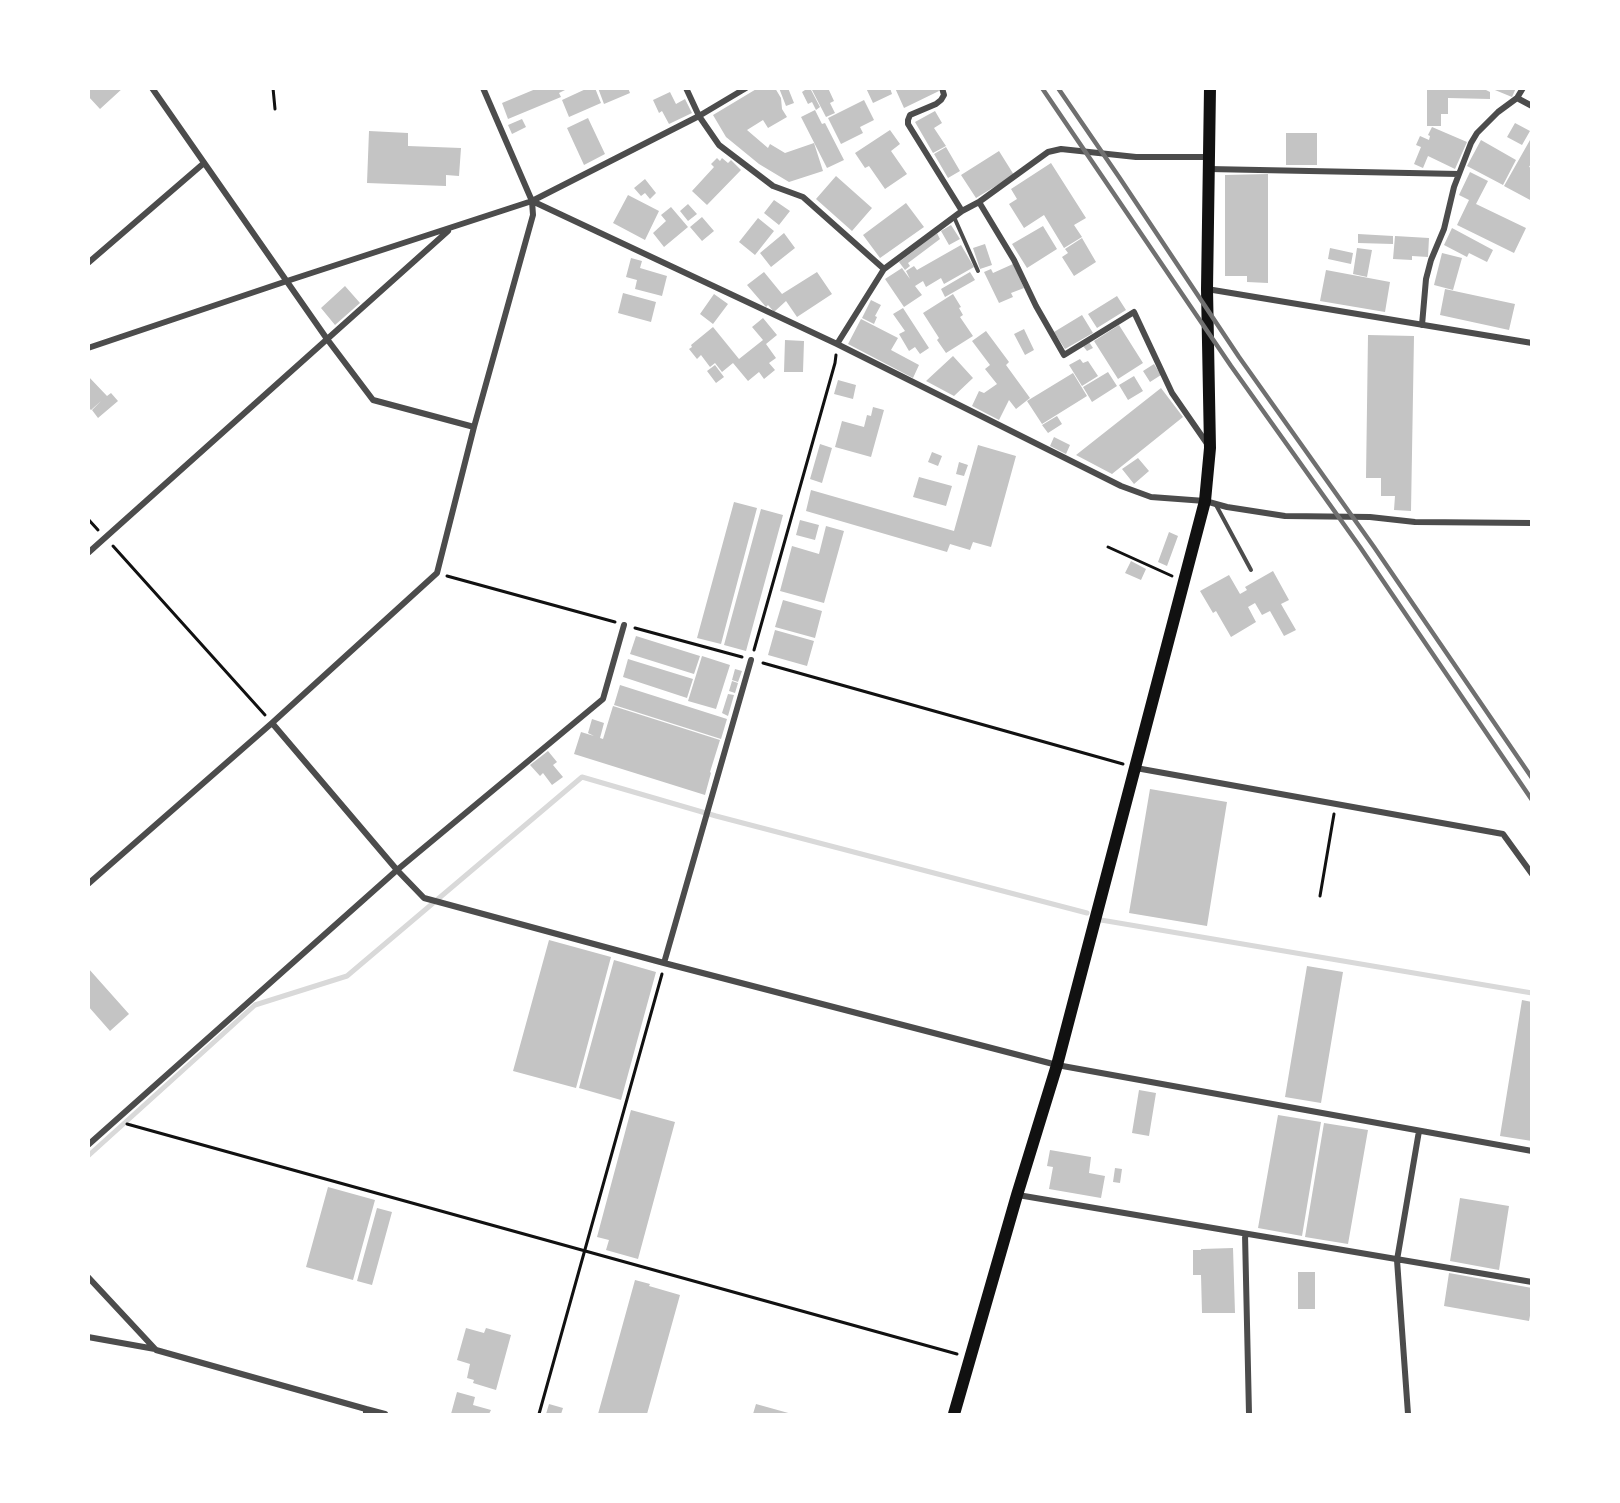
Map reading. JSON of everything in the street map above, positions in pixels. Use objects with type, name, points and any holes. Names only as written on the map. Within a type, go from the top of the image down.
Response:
[{"type":"main road","points":[[954,1414],[1057,1065],[1185,581],[1211,503],[1208,289],[1210,88]]},
{"type":"street","points":[[152,88],[327,339],[373,400],[474,427]]},
{"type":"street","points":[[88,884],[272,723],[437,573],[474,427],[533,215],[532,201],[483,88]]},
{"type":"street","points":[[686,88],[699,116],[719,145],[773,186],[803,197],[884,269]]},
{"type":"street","points":[[88,348],[532,201],[699,116],[746,88]]},
{"type":"street","points":[[942,88],[944,95],[941,100],[910,115],[908,124],[962,211]]},
{"type":"street","points":[[1422,325],[1426,279],[1431,260],[1444,229],[1454,187],[1471,143],[1498,112],[1517,98],[1523,88]]},
{"type":"street","points":[[1517,98],[1532,106]]},
{"type":"street","points":[[837,344],[884,269],[962,211],[979,202],[1048,152],[1061,149],[1209,163],[1459,174]]},
{"type":"street","points":[[88,263],[204,163]]},
{"type":"street","points":[[532,201],[837,344],[1121,486],[1151,496],[1211,503],[1285,516],[1370,517],[1414,522],[1532,523]]},
{"type":"street","points":[[979,202],[1014,260],[1036,306],[1064,355],[1134,312],[1172,393],[1210,448]]},
{"type":"street","points":[[88,553],[450,228]]},
{"type":"street","points":[[1208,289],[1532,343]]},
{"type":"street","points":[[88,1145],[397,870],[603,699],[624,625]]},
{"type":"street","points":[[664,963],[751,660]]},
{"type":"street","points":[[272,723],[397,870],[424,898],[1057,1065],[1532,1150]]},
{"type":"street","points":[[1136,768],[1503,834],[1532,874]]},
{"type":"street","points":[[1408,1414],[1397,1260],[1419,1131]]},
{"type":"street","points":[[1017,1195],[1532,1282]]},
{"type":"street","points":[[1245,1234],[1249,1414]]},
{"type":"street","points":[[88,1277],[156,1350]]},
{"type":"street","points":[[88,1337],[156,1350],[366,1412],[385,1414]]},
{"type":"lane","points":[[954,217],[978,271]]},
{"type":"lane","points":[[1211,503],[1251,570]]},
{"type":"path","points":[[273,88],[275,108]]},
{"type":"path","points":[[751,660],[835,363],[837,344]]},
{"type":"path","points":[[105,538],[272,723]]},
{"type":"path","points":[[1108,547],[1185,581]]},
{"type":"path","points":[[437,573],[1136,768]]},
{"type":"path","points":[[1320,896],[1335,803]]},
{"type":"path","points":[[539,1414],[664,963]]},
{"type":"path","points":[[119,1117],[127,1124],[969,1357]]},
{"type":"building","points":[[88,88],[123,88],[100,109],[88,96]]},
{"type":"building","points":[[538,88],[569,88],[559,93],[561,97],[508,119],[502,103]]},
{"type":"building","points":[[588,88],[595,88],[601,103],[569,117],[562,100]]},
{"type":"building","points":[[598,88],[628,88],[630,93],[604,104]]},
{"type":"building","points":[[758,88],[775,88],[787,117],[768,128],[763,120],[747,130],[768,148],[770,144],[785,153],[814,143],[823,171],[789,182],[759,164],[726,137],[713,115]]},
{"type":"building","points":[[779,88],[788,88],[794,103],[786,106]]},
{"type":"building","points":[[808,88],[820,107],[816,110],[812,102],[808,104],[802,92]]},
{"type":"building","points":[[811,88],[828,88],[834,101],[830,103],[835,113],[826,117]]},
{"type":"building","points":[[866,88],[890,88],[892,94],[873,103]]},
{"type":"building","points":[[895,88],[938,88],[939,91],[904,108]]},
{"type":"building","points":[[1427,88],[1482,88],[1490,92],[1490,99],[1448,98],[1448,114],[1441,114],[1441,126],[1427,126]]},
{"type":"building","points":[[1490,88],[1516,88],[1512,97]]},
{"type":"building","points":[[670,92],[676,104],[685,99],[692,113],[669,124],[662,111],[659,113],[653,100]]},
{"type":"building","points":[[864,100],[874,120],[860,127],[863,133],[841,144],[828,118]]},
{"type":"building","points":[[815,110],[822,124],[825,123],[844,160],[827,168],[801,117]]},
{"type":"building","points":[[935,111],[942,123],[934,128],[946,146],[933,153],[915,122]]},
{"type":"building","points":[[588,118],[605,154],[584,165],[567,128]]},
{"type":"building","points":[[522,119],[526,127],[512,134],[508,125]]},
{"type":"building","points":[[1515,123],[1530,131],[1522,145],[1507,137]]},
{"type":"building","points":[[1432,127],[1467,142],[1455,169],[1428,156],[1423,168],[1414,164],[1421,147],[1416,145],[1420,136],[1429,140],[1428,135]]},
{"type":"building","points":[[890,130],[900,144],[891,151],[907,174],[885,189],[869,166],[865,168],[855,153]]},
{"type":"building","points":[[369,131],[408,133],[408,146],[461,148],[459,176],[446,175],[446,186],[367,183]]},
{"type":"building","points":[[1286,133],[1317,133],[1317,165],[1286,165]]},
{"type":"building","points":[[1481,140],[1516,160],[1503,185],[1467,166]]},
{"type":"building","points":[[1530,140],[1532,141],[1532,162],[1529,167],[1532,168],[1532,201],[1504,186]]},
{"type":"building","points":[[946,147],[960,171],[948,178],[934,154]]},
{"type":"building","points":[[999,151],[1014,175],[976,198],[961,175]]},
{"type":"building","points":[[717,158],[720,161],[722,158],[728,163],[731,160],[741,170],[707,205],[692,191],[714,167],[711,164]]},
{"type":"building","points":[[1051,163],[1086,218],[1074,225],[1082,237],[1064,248],[1044,215],[1024,228],[1009,204],[1017,199],[1011,189]]},
{"type":"building","points":[[1470,172],[1488,181],[1476,204],[1526,228],[1514,253],[1457,225],[1469,200],[1459,195]]},
{"type":"building","points":[[1268,174],[1268,283],[1247,282],[1247,276],[1225,276],[1225,175]]},
{"type":"building","points":[[836,176],[872,208],[852,231],[816,199]]},
{"type":"building","points":[[645,179],[656,193],[650,199],[645,193],[641,196],[634,188]]},
{"type":"building","points":[[628,195],[659,211],[645,240],[613,223]]},
{"type":"building","points":[[774,200],[790,211],[779,225],[764,213]]},
{"type":"building","points":[[906,203],[924,227],[880,258],[863,235]]},
{"type":"building","points":[[688,204],[697,214],[688,221],[680,211]]},
{"type":"building","points":[[671,207],[688,227],[664,247],[653,233],[666,221],[661,215]]},
{"type":"building","points":[[702,217],[714,231],[702,241],[690,227]]},
{"type":"building","points":[[758,218],[774,231],[755,255],[739,242]]},
{"type":"building","points":[[951,225],[960,239],[949,245],[941,231]]},
{"type":"building","points":[[1043,226],[1057,249],[1027,268],[1012,244]]},
{"type":"building","points":[[1452,228],[1493,250],[1487,262],[1469,253],[1467,257],[1444,245]]},
{"type":"building","points":[[784,233],[795,248],[771,267],[760,253]]},
{"type":"building","points":[[937,233],[940,239],[908,263],[910,266],[905,270],[899,262]]},
{"type":"building","points":[[1358,234],[1393,236],[1393,244],[1358,243]]},
{"type":"building","points":[[1395,236],[1429,238],[1428,257],[1412,256],[1412,260],[1393,259]]},
{"type":"building","points":[[1082,238],[1096,262],[1074,276],[1062,257],[1068,253],[1065,249]]},
{"type":"building","points":[[985,244],[992,265],[980,269],[973,248]]},
{"type":"building","points":[[961,245],[974,267],[944,284],[941,278],[926,287],[923,281],[915,286],[922,295],[904,307],[885,279],[902,268],[910,279],[906,271],[914,266],[917,270]]},
{"type":"building","points":[[1330,248],[1353,253],[1351,264],[1328,259]]},
{"type":"building","points":[[1357,248],[1372,250],[1367,277],[1353,274]]},
{"type":"building","points":[[1442,253],[1462,258],[1453,290],[1434,285]]},
{"type":"building","points":[[631,258],[642,261],[640,268],[667,276],[662,296],[635,289],[637,280],[626,277]]},
{"type":"building","points":[[1013,264],[1024,288],[1011,293],[1013,297],[999,303],[984,272],[991,269],[993,273]]},
{"type":"building","points":[[1326,270],[1390,282],[1385,312],[1320,301]]},
{"type":"building","points":[[764,272],[782,294],[817,272],[832,294],[797,317],[786,301],[774,312],[768,305],[766,307],[747,285]]},
{"type":"building","points":[[970,272],[975,280],[945,297],[941,289]]},
{"type":"building","points":[[345,286],[360,303],[335,325],[321,308]]},
{"type":"building","points":[[1445,289],[1515,304],[1509,330],[1440,315]]},
{"type":"building","points":[[623,293],[656,302],[651,322],[618,313]]},
{"type":"building","points":[[714,294],[728,304],[713,324],[700,314]]},
{"type":"building","points":[[953,294],[961,307],[959,308],[963,315],[960,317],[973,336],[946,353],[923,313]]},
{"type":"building","points":[[1117,296],[1126,310],[1097,328],[1088,314]]},
{"type":"building","points":[[871,300],[881,305],[875,316],[877,317],[874,324],[862,318]]},
{"type":"building","points":[[903,308],[929,348],[920,354],[915,347],[909,351],[899,334],[905,331],[893,314]]},
{"type":"building","points":[[1082,315],[1093,333],[1065,349],[1054,332]]},
{"type":"building","points":[[763,318],[777,335],[766,344],[776,358],[769,363],[775,370],[764,379],[759,372],[748,381],[733,363],[722,372],[715,363],[710,367],[701,355],[697,359],[689,349],[713,327],[739,359],[763,340],[752,327]]},
{"type":"building","points":[[861,319],[898,338],[891,350],[919,365],[913,378],[848,344]]},
{"type":"building","points":[[1119,325],[1143,363],[1118,379],[1094,341]]},
{"type":"building","points":[[1024,329],[1034,350],[1025,355],[1014,334]]},
{"type":"building","points":[[986,331],[1009,362],[1006,365],[1030,398],[1016,409],[1009,400],[999,420],[972,406],[979,391],[984,393],[997,384],[985,369],[990,365],[972,341]]},
{"type":"building","points":[[1368,335],[1414,336],[1411,511],[1394,510],[1395,496],[1381,496],[1381,478],[1366,478]]},
{"type":"building","points":[[785,340],[804,341],[803,372],[784,372]]},
{"type":"building","points":[[1089,342],[1093,348],[1087,351],[1083,346]]},
{"type":"building","points":[[953,356],[973,378],[954,396],[926,381]]},
{"type":"building","points":[[1080,359],[1083,363],[1088,361],[1098,376],[1082,386],[1069,365]]},
{"type":"building","points":[[1154,364],[1161,375],[1150,382],[1143,371]]},
{"type":"building","points":[[715,365],[724,377],[716,383],[707,371]]},
{"type":"building","points":[[1108,372],[1117,386],[1092,402],[1083,387]]},
{"type":"building","points":[[1073,373],[1087,396],[1042,424],[1027,401]]},
{"type":"building","points":[[88,376],[107,396],[111,393],[118,401],[98,418],[92,410],[101,401],[91,410],[88,407]]},
{"type":"building","points":[[1134,376],[1143,391],[1128,400],[1119,385]]},
{"type":"building","points":[[838,380],[856,385],[853,399],[834,394]]},
{"type":"building","points":[[1161,388],[1183,417],[1112,474],[1076,455]]},
{"type":"building","points":[[873,407],[884,410],[871,457],[835,447],[842,421],[864,427],[867,415],[871,416]]},
{"type":"building","points":[[1057,416],[1062,424],[1048,433],[1042,425]]},
{"type":"building","points":[[1054,437],[1070,445],[1066,454],[1050,446]]},
{"type":"building","points":[[820,444],[832,448],[822,483],[810,479]]},
{"type":"building","points":[[978,445],[1016,456],[991,547],[973,542],[970,550],[950,544],[947,552],[806,511],[811,490],[954,531]]},
{"type":"building","points":[[932,452],[942,456],[938,466],[928,462]]},
{"type":"building","points":[[1138,458],[1149,471],[1134,484],[1122,469]]},
{"type":"building","points":[[959,462],[968,465],[964,476],[956,474]]},
{"type":"building","points":[[919,477],[952,486],[946,506],[913,497]]},
{"type":"building","points":[[734,502],[757,508],[721,644],[697,638]]},
{"type":"building","points":[[761,509],[783,515],[746,651],[724,645]]},
{"type":"building","points":[[800,520],[819,525],[815,540],[796,535]]},
{"type":"building","points":[[826,526],[844,531],[824,603],[780,591],[792,546],[819,554]]},
{"type":"building","points":[[1169,532],[1178,536],[1167,566],[1158,562]]},
{"type":"building","points":[[1131,561],[1146,569],[1141,580],[1125,573]]},
{"type":"building","points":[[1273,571],[1289,600],[1281,604],[1296,630],[1284,636],[1270,611],[1262,615],[1255,603],[1248,607],[1256,622],[1231,637],[1216,611],[1213,613],[1200,591],[1229,575],[1240,594],[1247,590],[1245,587]]},
{"type":"building","points":[[783,600],[822,611],[815,638],[775,627]]},
{"type":"building","points":[[775,630],[814,641],[807,666],[768,655]]},
{"type":"building","points":[[636,636],[700,656],[694,674],[630,654]]},
{"type":"building","points":[[702,656],[730,665],[716,709],[688,701]]},
{"type":"building","points":[[628,659],[693,679],[687,698],[623,677]]},
{"type":"building","points":[[735,669],[742,671],[738,682],[732,680]]},
{"type":"building","points":[[732,681],[738,683],[735,693],[729,691]]},
{"type":"building","points":[[620,685],[727,719],[721,739],[614,705]]},
{"type":"building","points":[[728,694],[734,695],[728,716],[722,713]]},
{"type":"building","points":[[613,706],[720,740],[705,795],[574,754],[581,732],[594,736],[588,733],[592,719],[604,723],[600,738],[603,739]]},
{"type":"building","points":[[548,751],[557,762],[553,765],[563,777],[552,785],[543,773],[540,776],[530,765]]},
{"type":"building","points":[[1150,789],[1227,802],[1207,926],[1129,913]]},
{"type":"building","points":[[549,940],[611,957],[576,1088],[513,1071]]},
{"type":"building","points":[[614,960],[656,972],[621,1100],[579,1088]]},
{"type":"building","points":[[1307,966],[1343,972],[1321,1103],[1285,1097]]},
{"type":"building","points":[[88,968],[129,1014],[110,1031],[88,1006]]},
{"type":"building","points":[[1522,1000],[1532,1002],[1532,1141],[1500,1136]]},
{"type":"building","points":[[1139,1090],[1156,1093],[1149,1136],[1132,1133]]},
{"type":"building","points":[[631,1110],[675,1122],[638,1259],[606,1250],[609,1240],[597,1237]]},
{"type":"building","points":[[1278,1115],[1321,1122],[1302,1236],[1258,1228]]},
{"type":"building","points":[[1324,1123],[1368,1130],[1348,1244],[1305,1237]]},
{"type":"building","points":[[1050,1150],[1091,1157],[1089,1173],[1105,1176],[1101,1198],[1049,1189],[1053,1167],[1047,1166]]},
{"type":"building","points":[[1115,1168],[1122,1169],[1120,1183],[1113,1182]]},
{"type":"building","points":[[328,1187],[375,1200],[353,1280],[306,1267]]},
{"type":"building","points":[[1460,1198],[1509,1206],[1499,1270],[1450,1261]]},
{"type":"building","points":[[377,1208],[392,1212],[372,1285],[357,1281]]},
{"type":"building","points":[[1233,1248],[1235,1313],[1202,1313],[1201,1275],[1193,1275],[1193,1250]]},
{"type":"building","points":[[1298,1272],[1315,1272],[1315,1309],[1298,1309]]},
{"type":"building","points":[[1449,1273],[1532,1288],[1529,1321],[1444,1306]]},
{"type":"building","points":[[635,1280],[680,1295],[647,1414],[598,1414]]},
{"type":"building","points":[[466,1328],[484,1333],[486,1328],[511,1335],[496,1390],[473,1383],[474,1380],[467,1378],[470,1364],[457,1360]]},
{"type":"building","points":[[457,1392],[475,1397],[473,1405],[491,1410],[489,1414],[451,1414]]},
{"type":"building","points":[[549,1404],[563,1408],[561,1414],[546,1414]]},
{"type":"building","points":[[756,1404],[792,1414],[753,1414]]},
{"type":"waterway","points":[[88,1156],[255,1005],[347,976],[582,777],[716,816],[1087,913]]},
{"type":"waterway","points":[[1101,920],[1532,993]]},
{"type":"railway","points":[[1042,88],[1231,366],[1360,547],[1532,800]]},
{"type":"railway","points":[[1058,88],[1239,357],[1374,547],[1532,778]]}]
